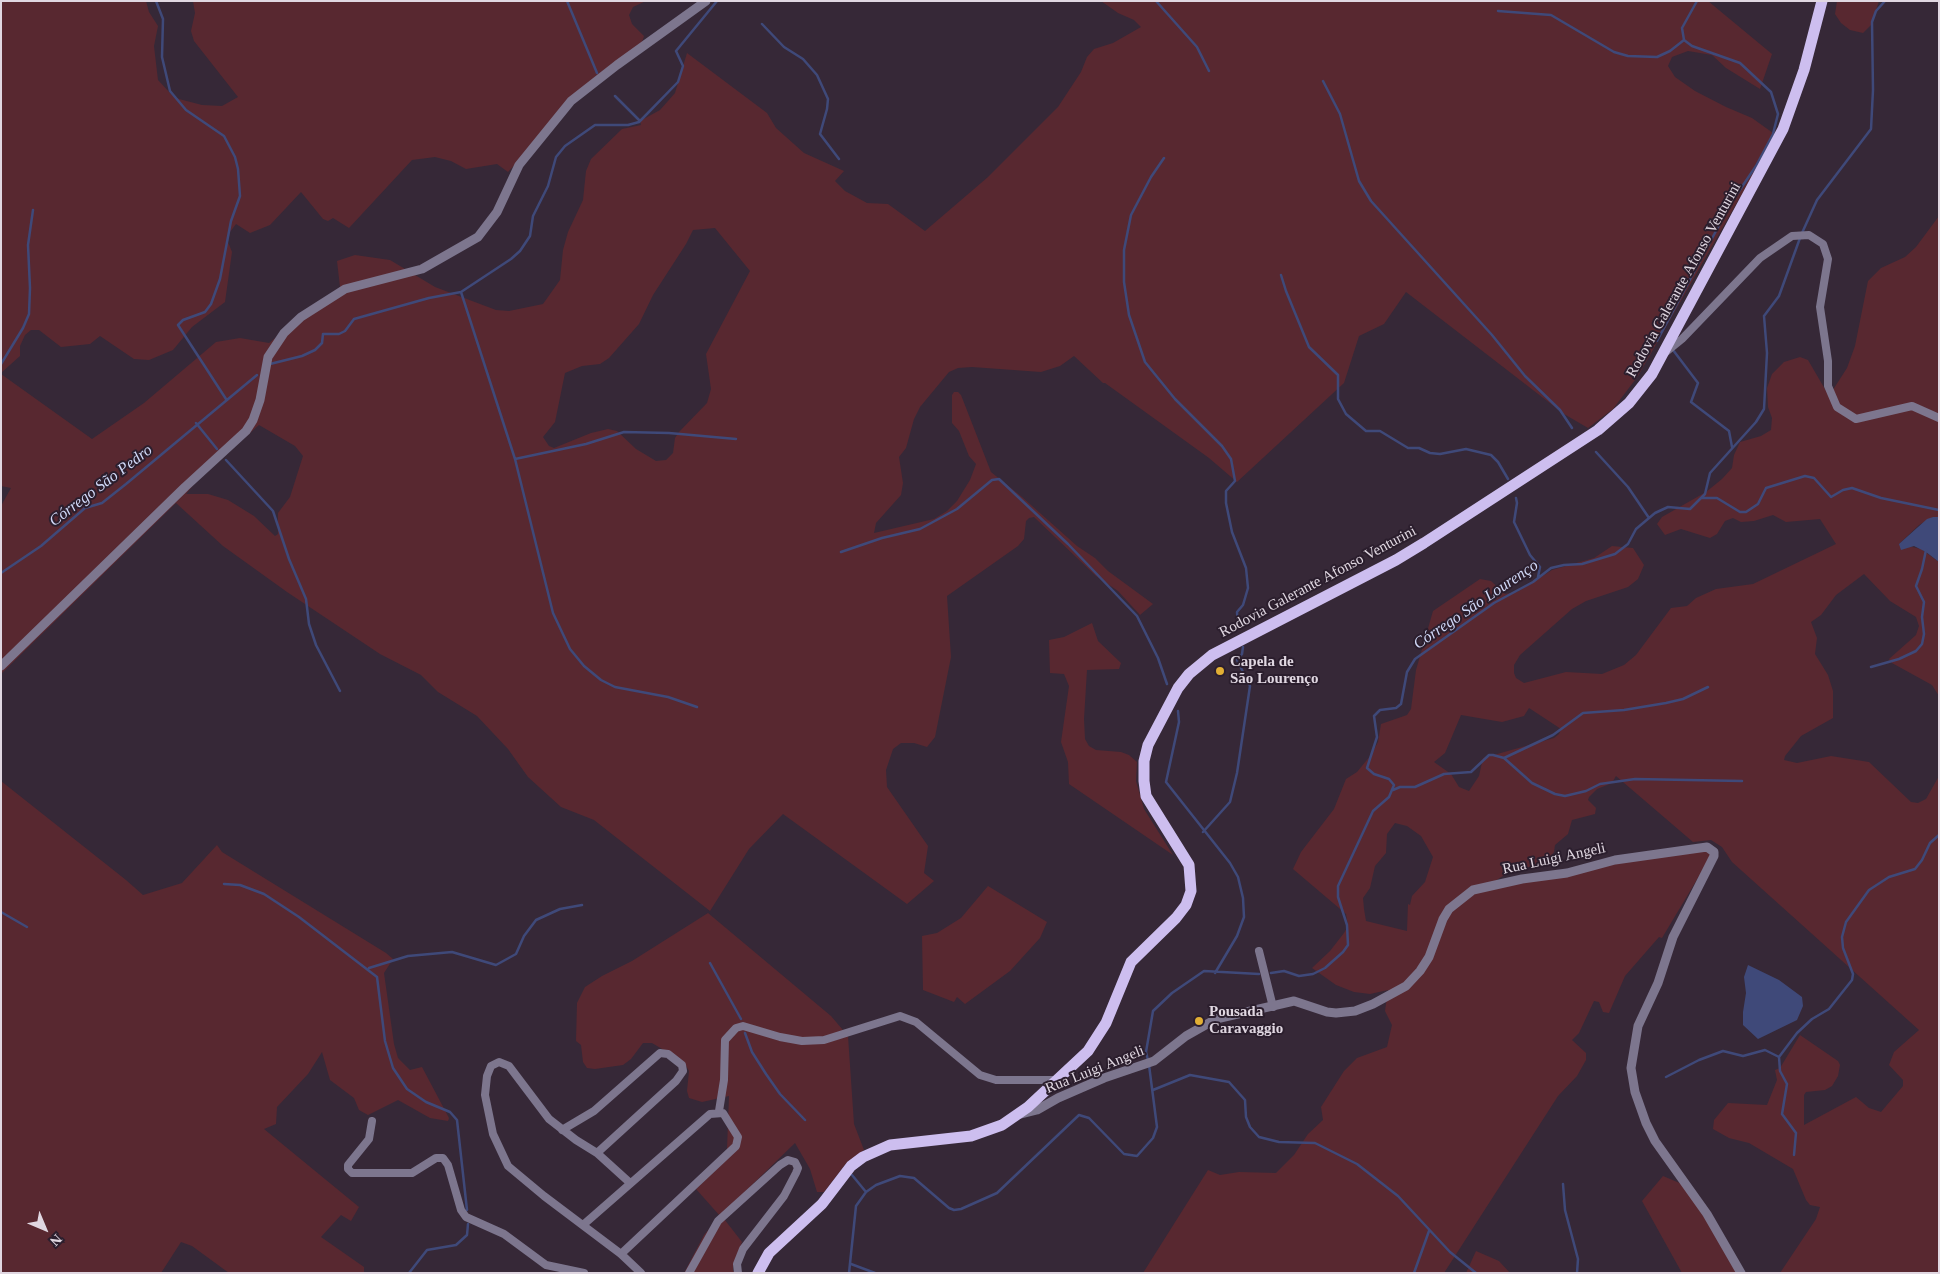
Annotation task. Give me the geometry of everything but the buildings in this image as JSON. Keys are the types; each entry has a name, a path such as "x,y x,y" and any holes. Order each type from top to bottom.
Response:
{"main road":[{"name":"Rodovia Galerante Afonso Venturini","path":"758,1273 768,1253 822,1204 851,1166 863,1157 890,1145 971,1136 1002,1125 1017,1116 1088,1051 1098,1038 1131,962 1176,918 1186,905 1191,891 1189,865 1146,796 1144,781 1144,761 1148,745 1178,688 1189,674 1212,655 1396,560 1598,430 1629,402 1643,387 1662,355 1783,129 1804,70 1822,1"}],"street":[{"path":"1,666 185,486 246,431 253,420 260,400 268,357 279,338 301,317 346,289 422,269 478,237 497,212 519,165 571,101 617,64 706,1"},
{"path":"1662,355 1682,339 1760,258 1792,236 1809,235 1822,244 1828,259 1820,307 1828,361 1828,386 1837,407 1856,419 1912,406 1939,418"},
{"name":"Rua Luigi Angeli","path":"1017,1116 1037,1110 1073,1092 1154,1061 1186,1036 1216,1019 1294,1001 1327,1012 1355,1011 1390,996 1406,986 1420,971 1429,957 1443,919 1449,909 1473,890 1522,879 1567,873 1615,860 1702,847 1711,849 1714,852 1712,861 1673,937 1658,983 1638,1026 1631,1068 1635,1092 1646,1123 1656,1141 1708,1214 1741,1273"},
{"path":"1259,951 1273,1007"},
{"path":"719,1111 724,1080 725,1040 736,1028 743,1026 780,1037 824,1040 900,1016 916,1022 980,1075 996,1080 1057,1080"},
{"path":"562,1130 594,1111 660,1053 668,1054 682,1065 683,1071 676,1081 597,1153"},
{"path":"629,1182 597,1153 549,1119 512,1068 504,1063 495,1063 488,1070 485,1095 493,1134 504,1160 514,1172 621,1254 641,1273"},
{"path":"583,1225 629,1182 710,1114 719,1111 723,1112 738,1137 736,1146 621,1254"},
{"path":"372,1121 372,1130 366,1145 348,1165 348,1170 352,1173 412,1173 438,1158 443,1158 448,1165 461,1210 466,1217 504,1234 546,1265 584,1273"},
{"path":"689,1273 718,1221 780,1165 788,1160 795,1162 798,1168 784,1196 743,1249 737,1264 738,1273"}],"shaded area":[{"path":"1,1 146,1 149,12 158,26 154,46 158,80 171,94 179,99 202,105 222,106 238,97 194,41 191,31 195,13 193,1 646,1 633,7 629,15 632,24 644,36 641,45 603,71 508,172 497,164 466,169 451,161 435,157 412,160 349,228 333,218 328,221 323,219 301,192 270,225 250,233 236,224 230,232 228,242 232,252 225,302 192,327 173,350 149,360 134,359 100,336 90,344 61,347 39,330 31,330 25,335 20,346 20,356 1,373"},
{"path":"1101,1 1708,1 1772,54 1760,89 1726,68 1712,55 1688,51 1672,57 1668,66 1675,77 1695,91 1752,118 1773,133 1763,157 1638,376 1613,409 1588,428 1564,414 1406,292 1384,324 1359,336 1344,383 1237,482 1209,458 1103,383 1074,356 1060,366 1041,372 972,367 958,368 949,372 920,407 914,419 906,448 899,457 903,483 901,495 876,523 874,533 934,519 947,511 957,501 970,480 976,464 969,456 959,431 952,423 952,395 954,392 958,392 961,395 991,472 1077,546 1153,604 1140,615 1118,591 1096,576 1034,517 1026,521 1024,539 1018,546 947,596 951,657 935,737 927,747 914,743 901,743 893,749 886,770 887,787 928,846 924,873 934,881 907,904 783,814 749,849 710,911 594,820 561,807 528,777 508,749 477,716 438,692 421,675 380,654 287,592 223,546 176,503 1,674 1,506 11,488 1,486 1,374 92,439 144,403 216,342 240,338 269,343 340,287 337,261 355,255 390,260 435,287 496,310 509,311 543,304 560,280 563,250 568,232 583,200 586,171 591,159 622,129 641,125 640,121 660,110 675,93 687,53 767,113 776,128 804,153 844,171 835,181 845,191 867,203 888,204 925,231 988,177 1058,107 1081,72 1087,57 1094,49 1113,43 1141,27 1134,20 1118,13","holes":["715,228 750,271 706,354 711,389 707,403 679,432 675,438 673,453 666,460 656,461 636,449 617,431 608,429 591,433 554,448 549,446 543,437 555,422 565,373 582,366 600,364 609,358 639,324 653,295 693,230","259,425 295,446 303,456 290,497 278,513 278,534 275,536 254,516 228,500 208,494 186,494 198,479"]},
{"path":"1837,1 1879,1 1871,25 1863,33 1850,30 1841,23 1835,14"},
{"path":"1939,216 1939,517 1933,517 1919,525 1899,544 1921,549 1939,562 1939,696 1932,685 1892,663 1889,659 1916,635 1919,626 1916,617 1890,601 1864,574 1836,595 1821,615 1811,622 1817,638 1815,654 1828,675 1833,691 1833,718 1801,736 1784,760 1797,763 1831,756 1869,762 1911,802 1918,803 1926,799 1939,776 1939,1273 1780,1273 1816,1219 1820,1207 1810,1205 1806,1200 1793,1169 1749,1143 1729,1138 1713,1129 1714,1120 1728,1103 1767,1105 1777,1080 1775,1070 1780,1068 1800,1035 1838,1061 1840,1065 1838,1076 1832,1086 1825,1090 1806,1092 1804,1095 1804,1125 1856,1097 1869,1108 1881,1112 1903,1086 1903,1080 1889,1065 1894,1052 1919,1030 1732,862 1722,847 1711,840 1693,842 1616,776 1612,783 1597,789 1589,797 1588,800 1596,808 1595,814 1572,820 1568,834 1555,845 1554,852 1550,857 1533,866 1506,874 1492,883 1683,848 1708,852 1711,856 1662,938 1659,937 1625,976 1609,1013 1603,1012 1599,1002 1594,1001 1579,1033 1572,1040 1586,1053 1586,1060 1577,1076 1558,1096 1444,1273 1143,1273 1208,1170 1220,1175 1239,1172 1276,1173 1294,1155 1308,1134 1323,1120 1321,1107 1344,1071 1357,1058 1387,1047 1392,1025 1385,1011 1388,990 1370,994 1354,992 1336,985 1312,968 1330,951 1344,933 1348,926 1346,914 1293,869 1301,852 1334,809 1346,779 1357,772 1371,755 1378,742 1381,724 1407,715 1411,709 1416,670 1433,611 1480,579 1491,581 1505,594 1517,592 1552,570 1594,558 1612,546 1633,548 1644,565 1638,579 1628,587 1586,601 1572,609 1520,655 1514,665 1516,678 1524,683 1566,672 1602,674 1624,665 1636,655 1671,608 1687,606 1696,598 1716,589 1753,584 1836,544 1820,519 1786,522 1773,515 1754,521 1741,522 1733,518 1725,521 1717,534 1710,538 1681,529 1665,535 1657,524 1662,517 1706,492 1722,479 1732,468 1734,455 1740,442 1761,436 1771,430 1772,418 1768,407 1767,388 1772,374 1784,362 1800,357 1808,360 1829,396 1847,368 1855,346 1868,281 1881,268 1905,257 1916,247","holes":["1529,708 1561,729 1559,734 1554,738 1483,758 1479,776 1469,791 1459,787 1451,774 1434,762 1445,753 1461,715 1502,722 1524,716","1395,823 1407,826 1421,836 1433,857 1425,882 1412,896 1410,905 1408,904 1407,931 1366,921 1364,909 1363,898 1370,888 1375,866 1386,853 1387,834"]},
{"path":"1092,623 1098,641 1121,663 1119,669 1087,670 1084,719 1085,739 1089,746 1096,750 1121,752 1129,755 1137,762 1136,781 1144,809 1173,855 1069,784 1068,762 1061,742 1069,686 1064,674 1050,673 1049,640 1064,637"},
{"path":"1,781 143,895 182,883 217,845 222,852 393,959 384,973 394,1044 398,1058 410,1070 422,1067 449,1118 448,1121 430,1118 398,1100 368,1115 359,1110 354,1098 330,1080 322,1052 308,1074 277,1107 276,1124 264,1129 359,1207 351,1221 341,1215 321,1237 364,1267 364,1273 229,1273 192,1246 181,1242 161,1273 1,1273"},
{"path":"988,886 1047,922 1040,938 1010,971 965,1004 957,997 954,1002 923,990 922,936 937,933 961,918"},
{"path":"708,913 831,1016 848,1036 854,1124 864,1150 847,1162 824,1192 817,1192 810,1169 795,1143 721,1215 742,1242 733,1266 733,1271 739,1273 684,1273 704,1235 720,1216 696,1189 720,1166 727,1149 729,1096 702,1102 689,1098 687,1091 689,1071 684,1062 652,1043 643,1043 631,1059 623,1065 595,1069 587,1068 583,1062 581,1045 576,1041 577,1003 585,987 632,961"},
{"path":"1663,1176 1682,1184 1746,1273 1682,1273 1642,1201"},
{"path":"1476,1251 1499,1261 1510,1273 1466,1273"}],"water":[{"path":"1939,517 1939,562 1914,546 1901,550 1899,544 1927,519"},
{"path":"1748,965 1779,980 1802,997 1803,1006 1797,1020 1758,1039 1743,1025 1746,993 1744,977"}],"waterway":[{"path":"156,1 163,19 162,57 170,91 186,110 224,136 235,157 238,169 240,196 231,221 220,279 211,304 205,312 183,320 178,325 226,399"},
{"path":"567,1 597,73"},
{"name":"Córrego São Pedro","path":"270,364 302,356 315,350 322,343 323,334 339,334 345,331 354,319 429,298 461,292 511,259 520,251 530,236 533,216 548,186 556,157 565,146 595,125 628,125 639,122 678,82 683,66 676,51 717,1"},
{"path":"1156,1 1197,47 1209,71"},
{"path":"1657,341 1731,203 1756,166 1773,134 1778,114 1771,92 1740,63 1692,46 1684,40 1682,28 1697,1"},
{"name":"Córrego São Lourenço","path":"1802,233 1817,200 1871,129 1873,90 1872,22 1876,11 1885,1"},
{"path":"1498,11 1551,15 1614,52 1628,56 1657,57 1670,51 1684,40"},
{"path":"762,24 784,47 803,59 817,75 828,99 820,134 839,159"},
{"path":"1323,81 1340,114 1359,181 1371,201 1492,335 1525,376 1560,410 1572,428"},
{"path":"615,96 640,121"},
{"path":"1164,158 1151,177 1131,215 1124,250 1124,282 1129,315 1145,362 1175,399 1222,446 1231,459 1235,481 1226,491 1226,503 1232,532 1246,568 1248,588 1243,605 1237,612 1238,628"},
{"path":"1,364 23,328 29,314 28,245 33,210"},
{"name":"Córrego São Lourenço","path":"1271,973 1284,971 1299,976 1313,974 1325,968 1348,945 1347,925 1338,897 1338,886 1373,811 1389,797 1394,785 1389,779 1374,774 1367,768 1377,737 1374,716 1380,710 1396,708 1401,704 1407,672 1415,659 1494,603 1533,582 1551,568 1582,564 1615,554 1628,544 1636,529 1655,513 1668,507 1690,509 1705,494 1710,473 1756,422 1764,409 1767,353 1764,316 1779,296 1800,238"},
{"path":"1281,275 1309,347 1338,375 1338,399 1346,414 1366,431 1380,431 1408,448 1419,448 1430,453 1440,454 1466,449 1491,455 1498,462 1508,479"},
{"path":"461,292 515,459 553,613 570,649 584,666 601,680 615,687 668,697 697,707"},
{"path":"1673,350 1698,383 1691,402 1729,431 1732,447"},
{"name":"Córrego São Pedro","path":"1,573 41,546 85,508 102,503 257,375"},
{"path":"196,423 217,449"},
{"path":"515,459 586,444 624,432 669,433 736,439"},
{"path":"1596,452 1628,487 1649,518"},
{"path":"226,460 273,511 289,559 306,599 309,624 316,645 340,691"},
{"path":"1702,498 1717,498 1740,512 1746,512 1758,504 1766,488 1805,476 1814,478 1831,497 1843,490 1852,488 1881,498 1939,510"},
{"path":"841,552 882,538 920,529 957,509 992,480 999,479 1068,544 1137,616 1158,658 1167,684"},
{"path":"1516,498 1514,522 1530,555 1540,567 1538,577"},
{"path":"1871,667 1899,659 1916,651 1922,644 1924,634 1922,617 1924,602 1916,586 1926,550"},
{"path":"1203,832 1230,802 1237,773 1250,686 1237,660 1242,654 1243,647"},
{"path":"1504,758 1553,735 1583,713 1624,710 1666,703 1683,699 1708,687"},
{"path":"1178,711 1179,722 1166,782 1230,863 1238,877 1243,898 1244,917 1237,936 1215,973"},
{"path":"1393,790 1400,787 1415,787 1444,774 1471,772 1489,755 1504,758 1532,783 1555,794 1565,796 1586,791 1600,784 1635,779 1742,781"},
{"path":"1794,1155 1796,1133 1782,1114 1787,1084 1780,1071 1779,1057 1797,1033 1812,1019 1829,1009 1852,980 1853,974 1843,948 1842,937 1846,922 1869,890 1889,877 1915,869 1922,860 1930,843 1939,835"},
{"path":"224,884 240,885 264,894 299,917 377,977 385,1041 393,1068 407,1089 426,1102 450,1112 457,1120 467,1210"},
{"path":"369,968 408,956 452,952 496,965 516,954 524,936 536,920 560,909 582,905"},
{"path":"1,912 27,927"},
{"path":"710,963 741,1019"},
{"name":"Córrego São Lourenço","path":"1148,1060 1146,1052 1153,1011 1172,993 1204,971 1259,974"},
{"path":"745,1033 752,1052 766,1074 780,1094 805,1120"},
{"path":"1666,1077 1699,1060 1723,1051 1743,1056 1765,1050 1779,1057"},
{"name":"Córrego São Lourenço","path":"849,1273 856,1206 866,1192 876,1185 900,1176 914,1178 949,1208 954,1210 961,1209 997,1193 1079,1115 1089,1118 1124,1154 1137,1156 1153,1138 1157,1127 1149,1065"},
{"path":"1153,1090 1190,1075 1229,1082 1245,1100 1246,1117 1250,1127 1259,1137 1279,1142 1315,1143 1357,1164 1398,1196 1450,1252 1476,1273"},
{"path":"852,1175 866,1192"},
{"path":"1563,1184 1565,1210 1578,1259 1577,1273"},
{"path":"409,1273 427,1250 456,1245 467,1235 468,1224"},
{"path":"1414,1273 1429,1231"},
{"path":"851,1264 875,1273"}],"place":[{"name":"Capela de São Lourenço","path":"1220,671"},
{"name":"Pousada Caravaggio","path":"1199,1021"}]}
